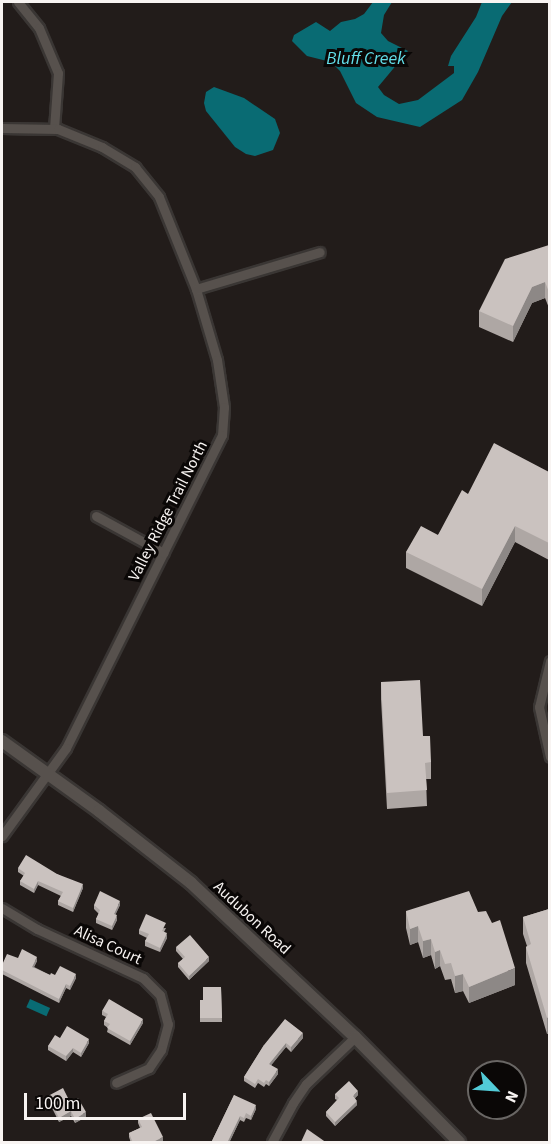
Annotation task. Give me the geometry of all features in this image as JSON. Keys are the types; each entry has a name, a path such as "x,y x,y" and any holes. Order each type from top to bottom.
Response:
{"street":[{"path":"18,2 39,28 58,73 54,129"},
{"name":"Valley Ridge Trail North","path":"2,128 54,129 102,147 135,167 159,197 196,289 217,360 224,407 222,435 66,748 2,836"},
{"path":"196,289 320,252"},
{"path":"96,516 164,553"},
{"path":"549,662 539,707 549,757"},
{"name":"Audubon Road","path":"2,741 191,883 355,1037 459,1143"},
{"name":"Alisa Court","path":"2,908 38,929 143,978 160,995 168,1024 161,1050 148,1068 116,1083"},
{"path":"272,1143 306,1084 355,1037"}],"water":[{"name":"Bluff Creek","path":"373,2 392,2 384,15 381,33 388,41 408,51 378,87 384,95 399,104 418,100 454,73 454,66 448,66 451,56 476,17 482,2 512,2 502,16 478,72 462,100 420,127 377,117 356,103 340,71 331,62 307,56 292,41 294,35 316,22 330,31 341,22 355,19 364,14"},
{"path":"214,87 244,98 275,119 280,133 273,150 255,156 246,154 235,147 206,111 204,103 206,92"},
{"path":"30,999 50,1008 46,1016 26,1007"}],"building":[{"path":"549,245 549,292 545,282 532,287 513,326 479,311 505,259"},
{"path":"494,443 549,472 549,543 515,526 482,589 406,552 421,526 438,535 462,490 468,494"},
{"path":"420,680 423,736 430,736 431,762 425,763 427,790 387,793 381,682"},
{"path":"26,855 57,874 83,884 73,908 58,901 63,892 38,881 34,889 20,881 25,873 18,868"},
{"path":"100,891 120,901 112,926 96,919 100,910 94,905"},
{"path":"469,891 478,912 486,911 492,923 500,920 515,968 469,987 463,974 455,976 451,963 445,964 440,950 435,952 431,939 423,941 418,926 410,929 406,911"},
{"path":"549,909 549,1017 547,1018 526,947 531,944 523,917"},
{"path":"146,914 166,923 162,931 167,933 160,948 145,941 149,934 139,930"},
{"path":"190,935 209,957 189,976 178,963 185,957 176,947"},
{"path":"22,949 37,957 32,967 55,975 60,966 76,974 70,986 66,984 59,999 2,970 7,954 18,958"},
{"path":"203,987 221,987 222,1018 200,1018"},
{"path":"109,999 143,1019 130,1041 107,1028 110,1024 104,1021 108,1014 102,1011"},
{"path":"285,1019 303,1033 291,1047 286,1043 269,1064 278,1069 269,1082 266,1080 264,1083 258,1079 255,1084 244,1077 264,1045"},
{"path":"67,1026 89,1039 81,1053 73,1048 66,1056 48,1046 55,1035 60,1038"},
{"path":"349,1081 358,1091 353,1096 357,1101 335,1122 326,1112 339,1098 335,1094"},
{"path":"63,1088 70,1102 78,1098 86,1112 75,1119 71,1111 59,1118 48,1096"},
{"path":"234,1095 256,1105 251,1116 246,1113 244,1118 240,1116 227,1143 211,1143"},
{"path":"151,1113 163,1137 151,1143 133,1143 129,1133 142,1127 138,1119"},
{"path":"307,1129 327,1143 301,1142"}]}
